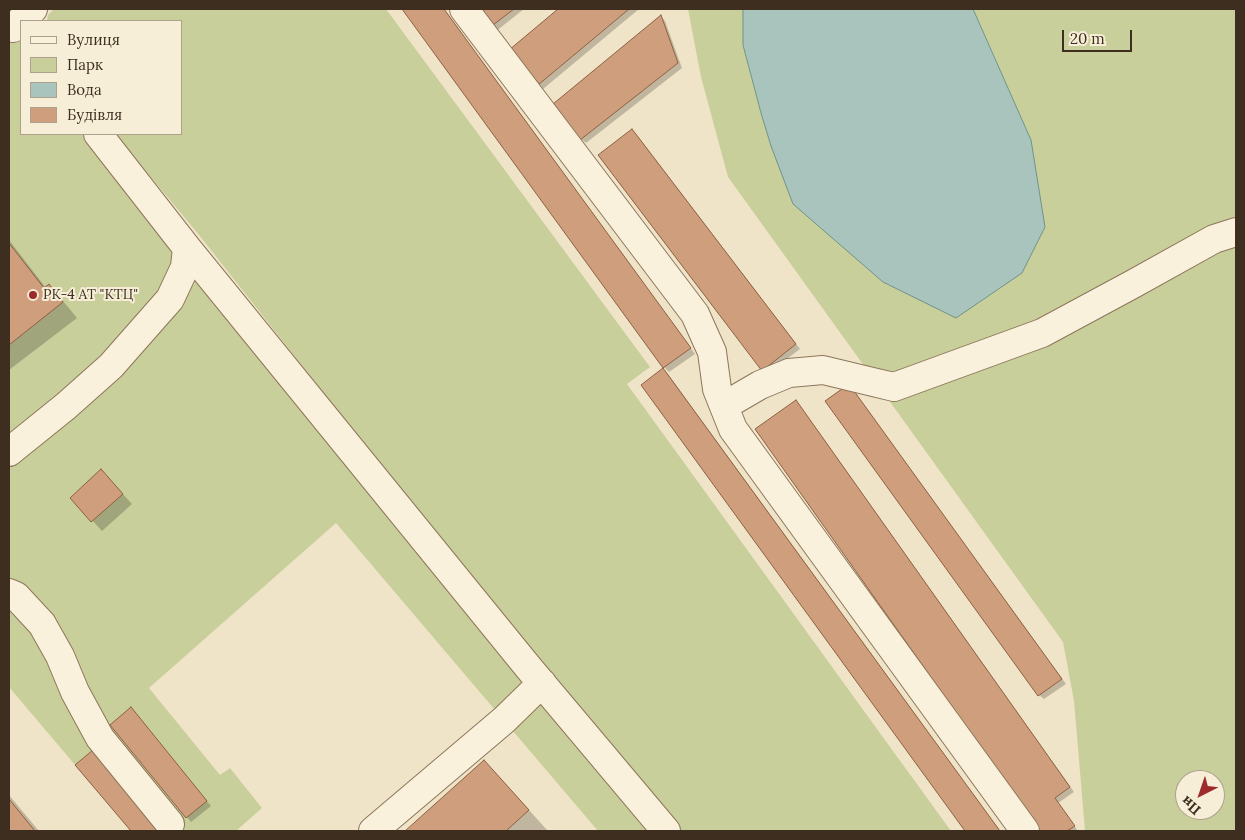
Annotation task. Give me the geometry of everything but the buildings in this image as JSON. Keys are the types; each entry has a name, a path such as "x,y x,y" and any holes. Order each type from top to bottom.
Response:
{"street":[{"path":"24,20 33,9"},
{"path":"464,9 695,314 712,352 717,389 733,429 1024,831"},
{"path":"99,135 187,248 542,683 666,831"},
{"path":"724,406 760,385 789,373 824,370 877,384 894,386 1042,332 1214,239 1236,232"},
{"path":"9,452 66,406 111,366 170,299 185,267 187,248"},
{"path":"9,593 16,596 42,624 60,656 75,692 100,738 170,824"},
{"path":"374,831 504,720 542,683"}],"green space":[{"path":"54,9 386,9 650,367 627,384 951,831 669,831 199,235 116,135 182,135 182,20 47,20 48,15"},
{"path":"688,9 743,9 743,45 771,146 1031,140 973,9 1236,9 1236,831 1085,831 1074,701 1063,642 728,177 701,77"},
{"path":"9,32 20,36 20,135 99,135 666,831 598,831 336,523 149,688 220,775 230,768 262,808 236,831 131,831 9,687"}],"water":[{"path":"743,9 973,9 1031,140 1045,227 1022,273 956,318 883,282 793,204 771,146 743,45"}],"place":[{"name":"РК-4 АТ \"КТЦ\"","path":"33,295"}]}
